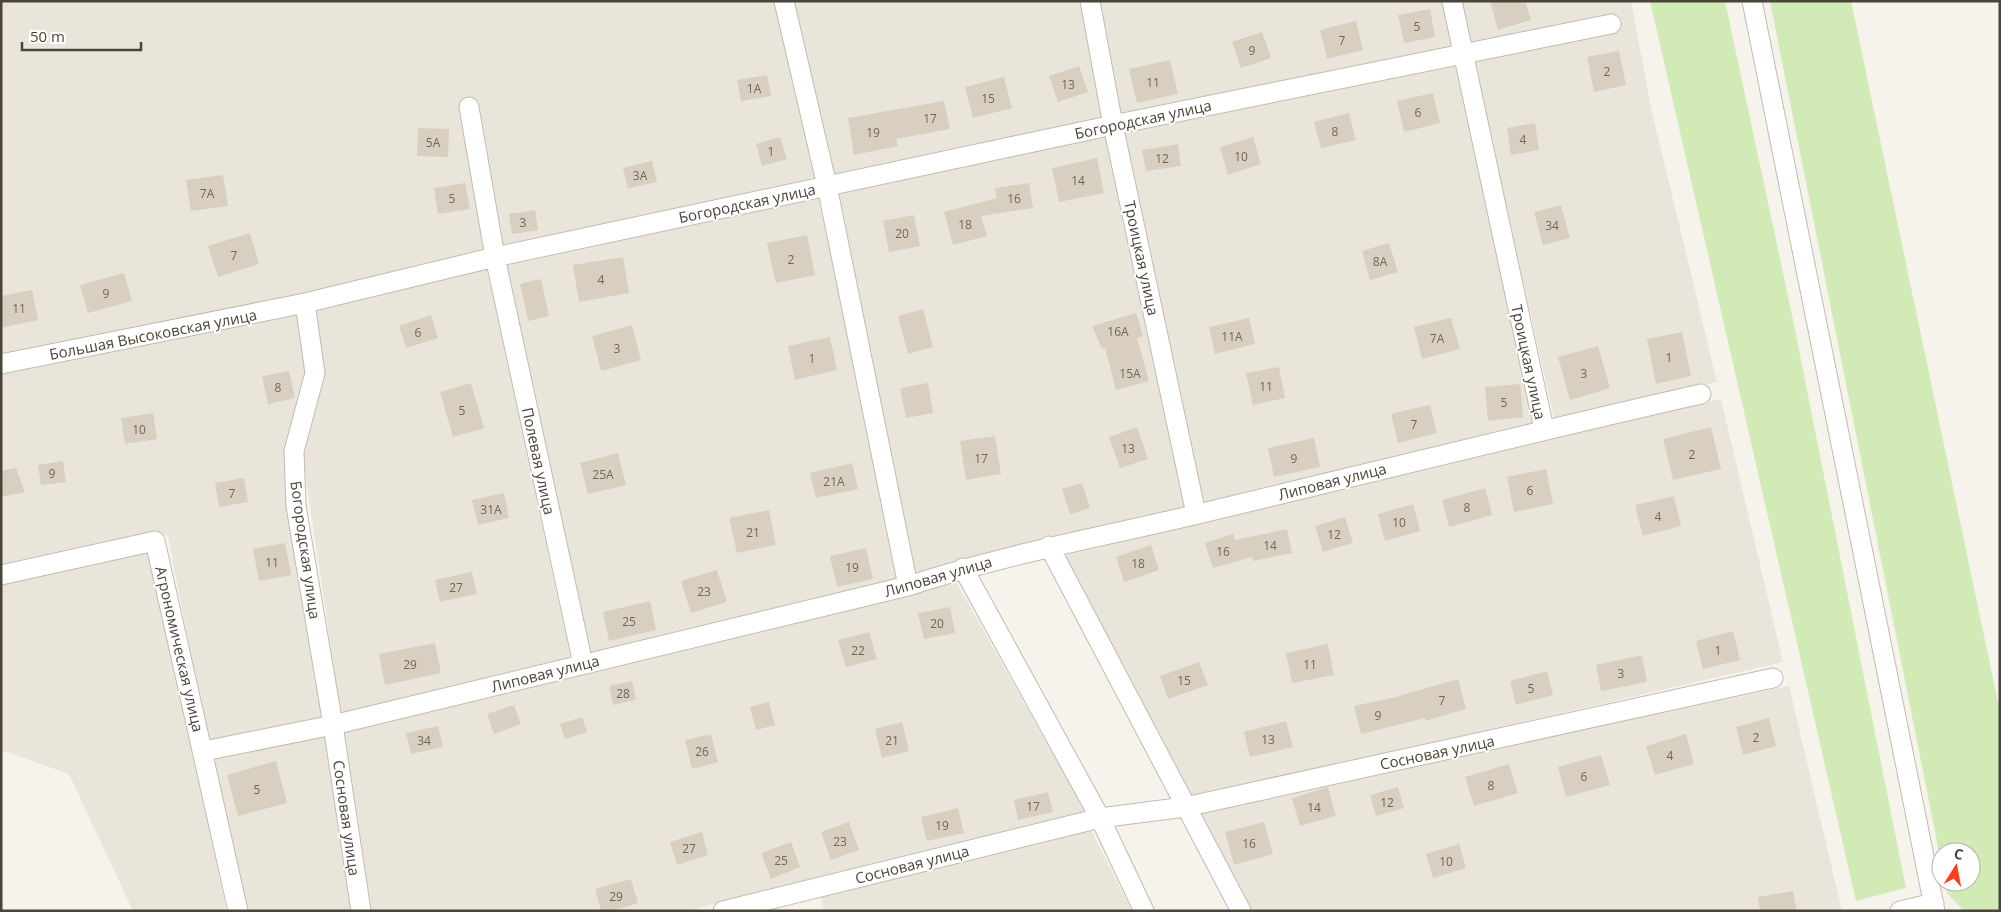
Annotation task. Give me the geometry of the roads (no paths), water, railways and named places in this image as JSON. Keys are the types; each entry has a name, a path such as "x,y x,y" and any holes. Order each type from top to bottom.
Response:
{"street":[{"path":"784,1 827,186 908,586"},
{"name":"Троицкая улица","path":"1090,1 1113,125 1196,514"},
{"name":"Троицкая улица","path":"1452,1 1544,429"},
{"path":"1752,1 1934,907 1900,911"},
{"name":"Богородская улица","path":"333,725 296,506 294,451 315,373 304,303 494,257 1113,125 1611,24"},
{"name":"Полевая улица","path":"469,107 494,257 583,664"},
{"name":"Большая Высоковская улица","path":"1,364 304,303"},
{"name":"Липовая улица","path":"204,751 333,725 908,586 963,568 1049,546 1196,514 1544,429 1701,394"},
{"name":"Агрономическая улица","path":"1,575 155,541 204,751 238,911"},
{"path":"1049,546 1241,911"},
{"path":"963,568 1100,818 1144,911"},
{"name":"Сосновая улица","path":"724,911 1100,818 1185,807 1773,678"},
{"name":"Сосновая улица","path":"333,725 360,911"}]}
